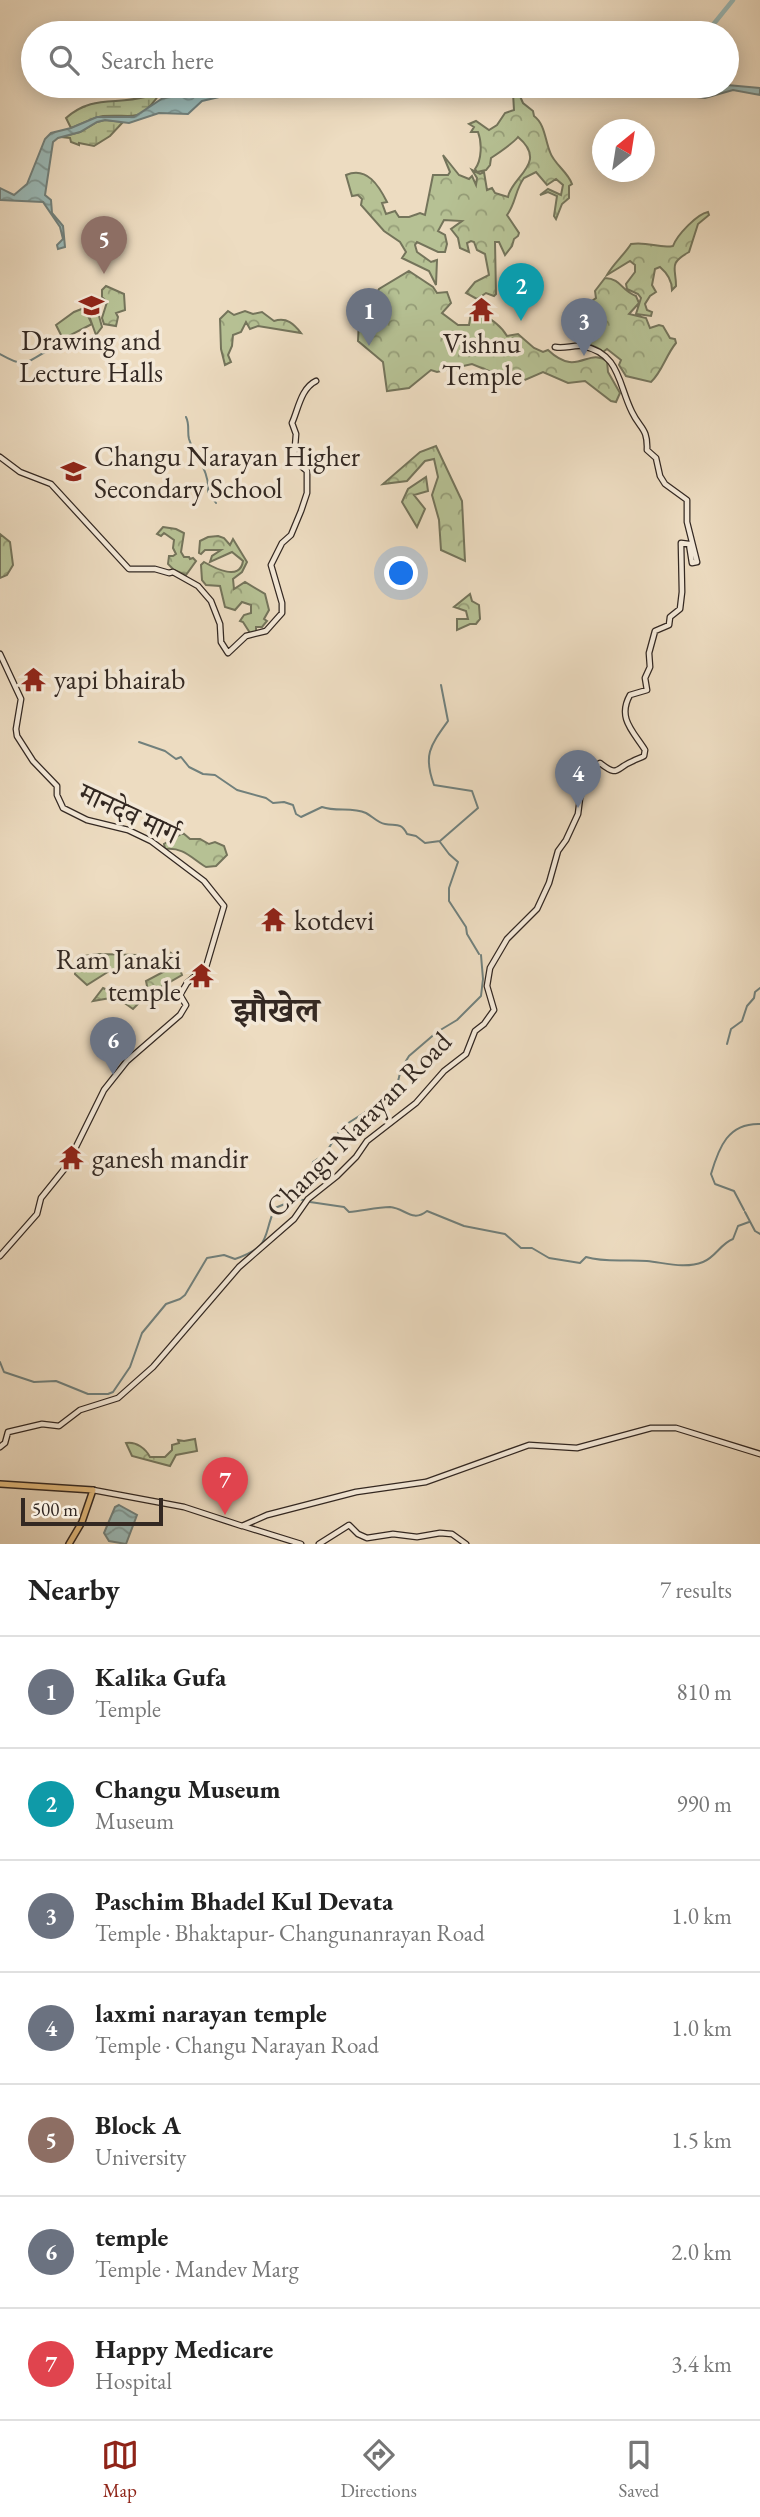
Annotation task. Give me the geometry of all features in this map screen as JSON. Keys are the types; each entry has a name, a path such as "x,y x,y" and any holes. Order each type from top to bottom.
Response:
{"main road":[{"name":"Changu Narayan Road","path":"0,1447 8,1432 43,1424 59,1426 74,1413 122,1395 168,1351 231,1275 294,1219 307,1201 356,1157 367,1141 415,1103 444,1071 466,1054 475,1031 494,1010 487,986 490,968 512,933 529,919 538,907 549,883 558,851 578,814 580,798 590,771 600,763 611,772 616,772 644,756 645,750 626,724 627,703 630,695 647,690 645,678 650,667 649,653 655,631 669,625 670,618 680,609 681,543 689,544 692,563 697,562 687,519 688,501 661,478 656,458 648,452 648,436 631,410 625,388 611,361 583,346 555,347"},
{"path":"0,457 20,472 51,484 129,569 173,572 198,586 212,603 220,624 221,642 228,653 246,636 266,631 282,614 282,603 271,565 282,543 291,535 307,493 307,471 294,460 296,434 292,424 309,385 316,381"},
{"name":"मानदेव मार्ग","path":"0,654 20,696 17,736 33,761 57,786 57,795 63,808 87,820 133,832 151,841 163,852 186,865 207,884 223,906 206,967 187,983 180,995 186,1005 180,1015 127,1061 104,1090 68,1165 41,1198 37,1214 0,1256"},
{"path":"242,1525 267,1515 356,1492 426,1482 529,1445 577,1448 651,1428 676,1428 760,1454"},
{"path":"0,1483 93,1490 184,1507 301,1544"},
{"path":"69,1544 82,1522 93,1490"},
{"path":"318,1544 349,1525 358,1535 367,1538 393,1534 417,1537 440,1533 452,1534 466,1544"}],"green space":[{"path":"157,98 147,109 136,115 103,116 71,128 66,118 94,103"},
{"path":"513,98 521,98 533,111 543,128 552,156 572,184 569,186 569,198 562,204 556,219 554,216 557,196 548,192 540,195 548,189 561,195 563,185 556,179 547,185 536,172 524,178 507,215 519,233 518,236 505,255 499,242 495,242 496,294 494,296 486,293 477,299 466,293 475,282 489,275 485,254 477,250 471,241 467,243 469,252 460,248 458,238 451,229 462,221 444,220 438,231 445,235 445,252 438,252 417,242 415,245 417,252 431,262 437,260 436,285 429,271 402,258 406,252 400,242 384,231 361,205 362,199 358,195 352,196 346,175 366,175 387,202 382,203 386,214 395,211 399,217 420,213 425,215 433,175 448,175 450,172 443,155 459,175 469,179 472,176 476,185 477,178 472,170 480,174 484,172 487,190 492,188 495,193 508,197 529,162 527,146 518,137 491,158 486,170 477,172 475,169 480,156 480,141 478,132 471,132 474,127 469,124 476,121 489,130 497,125 505,113 514,110"},
{"path":"105,120 123,122 110,136 94,146 79,145 71,142 70,138 61,137 80,132"},
{"path":"708,212 709,215 698,224 689,252 676,263 676,286 672,290 665,272 660,267 655,269 652,285 656,292 645,304 647,310 652,312 651,316 636,314 641,298 627,289 626,284 635,272 635,265 630,261 607,275 609,271 631,244 673,246 688,226"},
{"path":"409,271 433,287 437,293 447,292 451,303 442,313 458,325 469,325 471,313 475,309 497,324 507,336 518,334 534,348 543,352 548,350 567,362 594,357 607,361 608,372 620,393 616,402 585,381 568,383 543,372 518,383 472,364 437,372 431,370 409,388 387,391 383,362 358,341 359,320 373,309 370,306 379,289"},
{"path":"605,278 615,280 636,296 639,303 629,314 646,318 650,328 663,326 670,338 675,339 676,343 651,382 626,376 619,365 621,360 607,349 603,352 572,336 584,324 578,309 596,298 595,291"},
{"path":"106,286 124,294 125,310 116,313 116,326 104,324 102,318 107,302 102,297 102,290"},
{"path":"96,305 102,327 96,335 87,310"},
{"path":"84,308 92,324 63,339 56,325"},
{"path":"228,311 234,315 245,311 253,314 262,312 274,321 290,322 301,333 258,326 250,329 246,322 241,332 233,335 228,355 231,362 225,365 221,349 220,319"},
{"path":"436,446 462,501 465,561 441,550 439,520 432,495 438,477 434,459 425,461 407,481 383,484 420,452"},
{"path":"426,477 428,491 414,495 425,509 417,527 402,502 408,489"},
{"path":"163,527 184,533 181,552 184,557 196,561 186,575 168,564 169,556 176,554 173,548 174,540 164,533 161,536 157,534"},
{"path":"0,534 10,542 13,565 7,575 0,578"},
{"path":"218,536 230,545 233,539 247,562 242,572 233,579 234,589 245,582 265,594 269,610 264,619 267,621 262,627 256,627 256,632 250,633 240,621 244,615 251,613 251,605 242,602 235,610 225,607 220,586 206,585 202,580 201,565 204,562 227,572 237,571 241,567 243,561 232,552 210,562 212,556 221,550 205,550 199,553 200,541"},
{"path":"470,594 472,601 479,605 480,619 476,624 457,630 457,619 468,619 466,611 454,607"},
{"path":"183,833 190,839 200,839 209,844 215,842 224,846 227,855 216,866 206,867 182,851 165,849 164,844"},
{"path":"171,953 175,956 182,975 148,991 146,981 165,971"},
{"path":"99,954 137,955 138,969 111,970 87,985 75,974 77,957"},
{"path":"103,988 113,993 117,990 137,996 138,1004 133,1009 116,997 93,1001"},
{"path":"195,1439 197,1451 176,1455 170,1466 132,1456 126,1443 140,1446 150,1457 165,1457 172,1450 172,1445 179,1443 178,1440"}],"water":[{"path":"739,86 760,88 760,95 739,91"},
{"path":"163,98 215,98 202,101 188,114 159,113 129,123 105,120 53,142 45,195 51,200 52,213 63,226 65,247 58,249 57,245 63,239 60,227 43,202 0,200 0,188 14,195 27,184 45,139 51,133 97,117 134,117"},
{"path":"119,1505 137,1515 126,1544 109,1541 104,1533 115,1507"}],"waterway":[{"path":"716,21 733,0"},
{"path":"0,354 16,362 25,363 47,351"},
{"path":"186,417 189,439 207,477 208,492 216,503"},
{"path":"139,742 165,751 176,759 181,757 189,767 203,774 215,775 237,790 266,798 273,803 293,805 296,814 301,817 322,807 355,810 382,823 400,826 407,834 416,836 425,843 440,841 478,808 472,791 434,785 429,766 430,751 448,721 441,685"},
{"path":"440,842 458,862 449,888 449,901 479,954"},
{"path":"300,1197 317,1181 317,1175 312,1169 313,1162 325,1154 342,1127 367,1111 393,1102 401,1069 409,1056 437,1032 457,1020 481,996 481,955"},
{"path":"727,1044 731,1029 742,1021 747,1006 760,988"},
{"path":"744,1210 734,1191 715,1184 711,1174 726,1138 740,1128 760,1124"},
{"path":"0,1362 4,1372 34,1382 56,1381 88,1394 113,1392 130,1367 142,1333 166,1304 185,1295 207,1258 224,1255 235,1259 247,1254 261,1245 275,1208 297,1199 304,1200"},
{"path":"310,1202 344,1207 349,1212 390,1207 417,1216 427,1211 464,1226 505,1234 521,1248 532,1248 549,1258 580,1263 586,1257 675,1265 696,1264 711,1257 733,1239 738,1226 749,1222"},
{"path":"745,1212 755,1231 760,1234"}],"place":[{"name":"Block A","path":"104,274"},
{"name":"Drawing and Lecture Halls","path":"91,306"},
{"name":"Vishnu Temple","path":"482,309"},
{"name":"Changu Museum","path":"521,321"},
{"name":"Kalika Gufa","path":"369,346"},
{"name":"Paschim Bhadel Kul Devata","path":"584,356"},
{"name":"Changu Narayan Higher Secondary School","path":"74,472"},
{"name":"yapi bhairab","path":"34,679"},
{"name":"laxmi narayan temple","path":"578,808"},
{"name":"kotdevi","path":"274,920"},
{"name":"Ram Janaki temple","path":"201,975"},
{"name":"temple","path":"113,1075"},
{"name":"ganesh mandir","path":"72,1158"},
{"name":"Happy Medicare","path":"225,1515"}],"district":[{"name":"झौखेल","path":"276,1009"}]}
